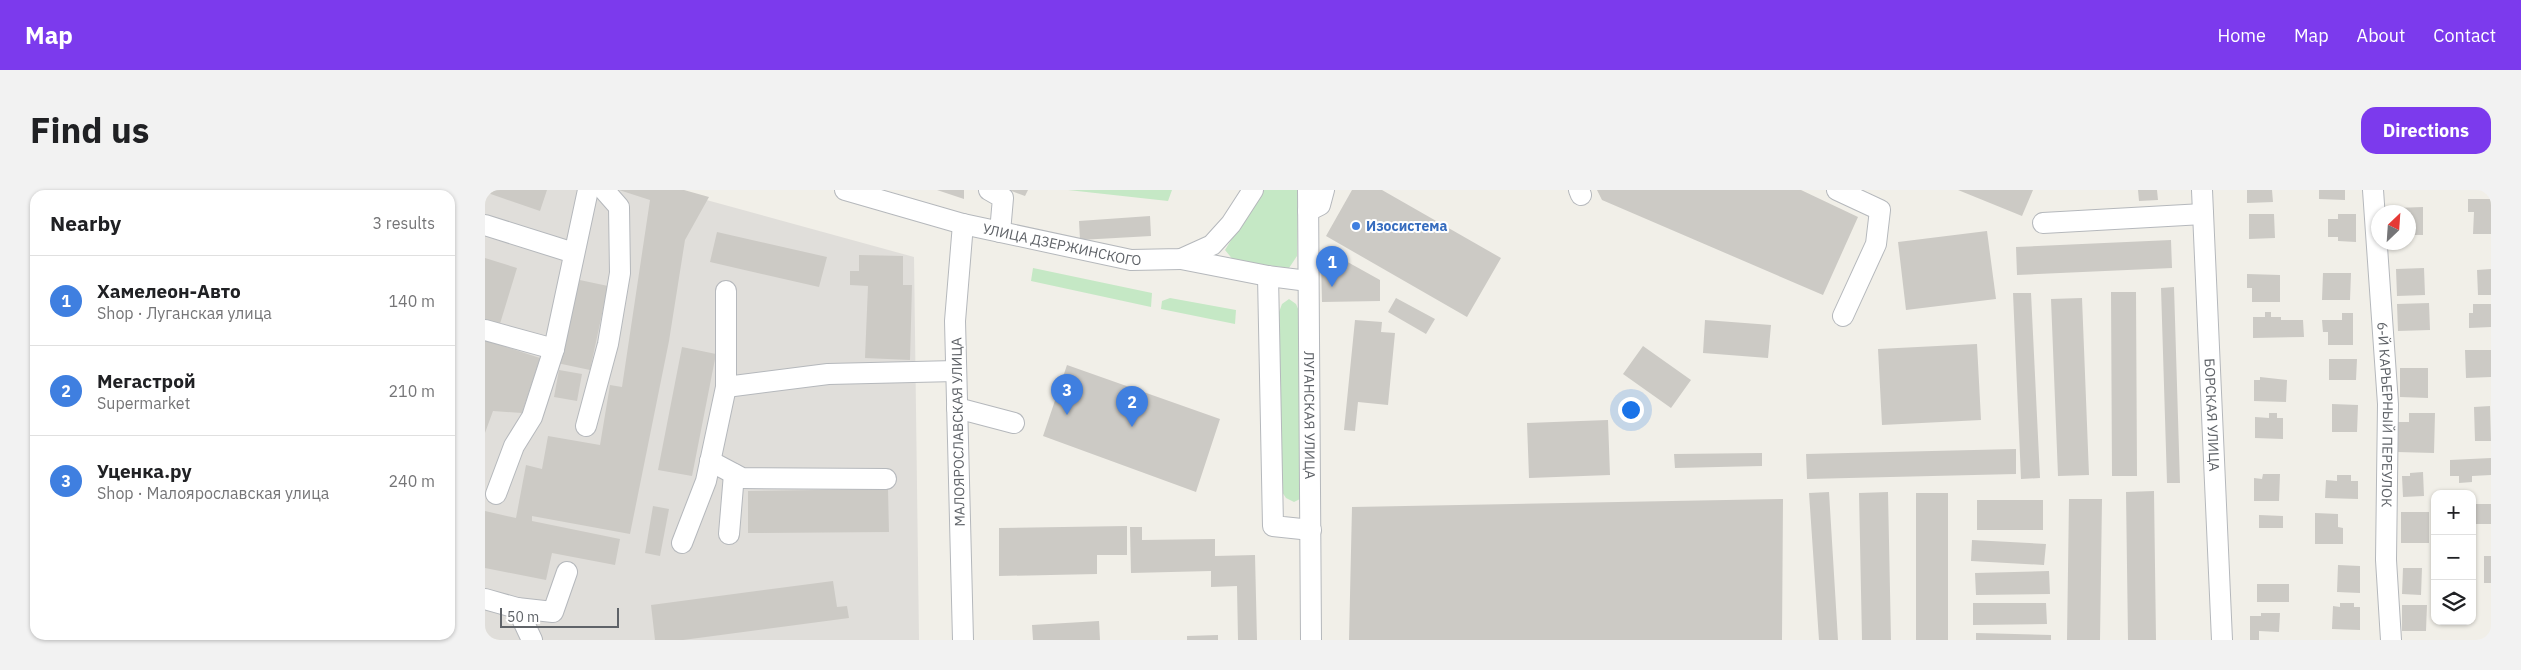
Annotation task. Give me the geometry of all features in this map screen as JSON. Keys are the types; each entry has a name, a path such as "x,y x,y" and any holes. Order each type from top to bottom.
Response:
{"street":[{"path":"496,494 515,446 532,417 554,348 588,190"},
{"path":"585,426 607,344 620,273 619,207 604,190"},
{"name":"УЛИЦА ДЗЕРЖИНСКОГО","path":"845,190 963,224 1131,260 1181,259 1212,245 1231,224 1253,190"},
{"path":"989,190 1003,198 1000,232"},
{"name":"ЛУГАНСКАЯ УЛИЦА","path":"1307,190 1311,640"},
{"path":"1308,211 1321,205 1324,190"},
{"path":"1837,190 1880,210 1876,244 1843,316"},
{"name":"БОРСКАЯ УЛИЦА","path":"2202,190 2223,640"},
{"name":"6-Й КАРЬЕРНЫЙ ПЕРЕУЛОК","path":"2373,190 2388,404 2386,560 2391,640"},
{"path":"2043,223 2203,214"},
{"name":"МАЛОЯРОСЛАВСКАЯ УЛИЦА","path":"963,224 955,321 963,640"},
{"path":"485,225 575,253"},
{"path":"1181,259 1268,276 1308,281"},
{"path":"1268,276 1273,526 1311,530"},
{"path":"682,543 706,481 726,387 726,291"},
{"path":"485,330 554,348"},
{"path":"726,387 828,374 956,371"},
{"path":"957,408 1014,423"},
{"path":"710,461 742,478 886,478"},
{"path":"729,534 734,474"},
{"path":"485,599 517,608 553,612 567,572"},
{"path":"517,608 532,640"}],"shaded area":[{"path":"485,190 670,190 914,257 919,640 485,640"}],"green space":[{"path":"1068,190 1172,190 1168,201"},
{"path":"1262,190 1298,190 1297,256 1289,268 1234,261 1225,250"},
{"path":"1033,268 1152,293 1151,307 1031,281"},
{"path":"1170,298 1236,310 1235,324 1161,309 1162,301"},
{"path":"1289,299 1296,304 1299,311 1300,499 1294,502 1286,498 1282,492 1279,312 1282,304"}],"building":[{"path":"485,190 547,190 540,211 485,192"},
{"path":"619,190 684,190 709,197 685,240 669,341 630,534 532,516 532,521 620,539 615,565 552,553 546,580 485,568 485,511 516,518 526,465 542,469 548,436 600,445 610,385 622,387 650,200"},
{"path":"937,190 964,190 964,199"},
{"path":"1009,190 1028,190 1025,196"},
{"path":"1352,190 1382,190 1501,258 1467,317 1326,236"},
{"path":"1597,190 1801,190 1858,217 1823,295 1602,200"},
{"path":"1958,190 2033,190 2022,216"},
{"path":"2138,190 2157,190 2158,200 2139,201"},
{"path":"2247,190 2272,190 2273,202 2247,203"},
{"path":"2319,190 2345,190 2345,200 2319,199"},
{"path":"2468,199 2491,199 2491,234 2473,234 2474,212 2468,212"},
{"path":"2416,207 2423,207 2423,235 2416,235"},
{"path":"2249,214 2274,214 2275,238 2249,239"},
{"path":"2338,214 2356,214 2356,242 2338,241 2338,237 2328,237 2328,219 2338,219"},
{"path":"1150,216 1151,236 1080,240 1079,221"},
{"path":"1987,231 1996,299 1906,310 1898,242"},
{"path":"717,232 827,257 819,287 710,262"},
{"path":"2171,240 2172,268 2017,275 2016,247"},
{"path":"859,255 903,256 903,285 912,285 910,360 865,358 868,286 850,285 850,271 859,271"},
{"path":"485,258 517,268 499,327 485,322"},
{"path":"1344,260 1380,280 1380,301 1322,302 1321,261"},
{"path":"2424,268 2425,295 2397,296 2396,269"},
{"path":"2491,269 2491,295 2478,295 2477,270"},
{"path":"2323,273 2351,273 2350,300 2322,300"},
{"path":"2247,274 2280,275 2280,302 2252,302 2252,288 2247,288"},
{"path":"575,279 608,286 590,370 557,363"},
{"path":"2174,287 2180,483 2167,483 2161,288"},
{"path":"2111,292 2136,292 2137,476 2112,476"},
{"path":"2013,293 2031,293 2040,478 2021,479"},
{"path":"1396,298 1435,319 1426,334 1388,312"},
{"path":"2082,298 2089,475 2058,476 2051,299"},
{"path":"2429,303 2430,330 2398,331 2397,304"},
{"path":"2473,304 2491,304 2491,327 2469,328 2469,313 2473,313"},
{"path":"2265,312 2271,312 2271,317 2281,317 2281,320 2303,320 2304,337 2253,338 2253,317 2265,317"},
{"path":"2342,313 2353,313 2353,345 2328,345 2328,332 2323,332 2322,320 2342,320"},
{"path":"1355,320 1382,322 1381,332 1395,333 1388,405 1358,402 1355,431 1344,430"},
{"path":"1705,320 1771,325 1768,358 1703,353"},
{"path":"485,340 540,358 522,413 493,411 485,433"},
{"path":"1977,344 1981,420 1882,425 1878,349"},
{"path":"1643,346 1691,380 1671,408 1623,374"},
{"path":"682,347 716,354 692,476 658,470"},
{"path":"2465,350 2491,350 2491,377 2466,378"},
{"path":"2329,359 2357,359 2356,380 2329,380"},
{"path":"1067,365 1220,419 1196,492 1043,436"},
{"path":"2400,368 2428,368 2428,398 2400,397"},
{"path":"559,370 582,374 577,401 554,397"},
{"path":"2260,377 2287,380 2286,402 2254,401 2254,380 2260,380"},
{"path":"2332,404 2358,405 2357,432 2332,432"},
{"path":"2490,406 2491,441 2475,441 2474,407"},
{"path":"2269,413 2277,413 2277,418 2283,418 2283,439 2255,438 2255,417 2269,418"},
{"path":"2409,413 2435,413 2434,453 2397,452 2397,422 2409,422"},
{"path":"1608,420 1610,475 1529,478 1527,423"},
{"path":"2016,449 2016,474 1807,479 1806,454"},
{"path":"1762,453 1762,466 1675,468 1674,454"},
{"path":"2491,458 2491,475 2472,476 2472,482 2459,483 2459,476 2450,476 2450,460"},
{"path":"2423,472 2424,496 2403,497 2402,476"},
{"path":"2263,474 2280,474 2279,501 2254,501 2254,478 2262,479"},
{"path":"2337,475 2351,475 2351,481 2358,481 2358,499 2325,498 2326,480 2337,481"},
{"path":"888,489 889,532 748,533 748,491"},
{"path":"2154,491 2156,640 2128,640 2126,492"},
{"path":"1829,492 1838,640 1819,640 1809,493"},
{"path":"1888,492 1891,640 1862,640 1859,493"},
{"path":"1916,493 1948,493 1948,640 1916,640"},
{"path":"1783,499 1782,640 1349,640 1352,507"},
{"path":"2069,499 2102,499 2100,640 2067,640"},
{"path":"1977,500 2043,500 2043,530 1977,530"},
{"path":"2476,504 2491,504 2491,524 2476,524"},
{"path":"653,506 669,509 660,556 645,553"},
{"path":"2401,512 2429,512 2429,543 2401,543"},
{"path":"2315,513 2338,514 2338,527 2343,528 2343,544 2315,544"},
{"path":"2259,515 2283,516 2283,528 2259,528"},
{"path":"1127,526 1127,555 1097,555 1097,574 999,576 999,528"},
{"path":"1130,527 1142,527 1142,540 1215,539 1215,556 1255,555 1257,640 1238,640 1237,586 1211,587 1211,571 1131,573"},
{"path":"1972,540 2046,544 2044,565 1971,561"},
{"path":"2484,556 2491,556 2491,583 2484,583"},
{"path":"2338,565 2360,566 2360,593 2337,592"},
{"path":"2403,568 2422,568 2421,595 2402,594"},
{"path":"2049,571 2050,594 1976,595 1975,573"},
{"path":"833,581 837,607 847,606 849,618 683,640 655,640 651,605"},
{"path":"2257,584 2289,584 2289,602 2257,602"},
{"path":"1973,603 2046,603 2047,624 1973,625"},
{"path":"2340,603 2354,603 2354,607 2360,607 2360,630 2332,629 2333,606 2340,607"},
{"path":"2402,605 2427,605 2426,631 2402,631"},
{"path":"2261,613 2280,613 2279,632 2259,631 2259,640 2250,640 2250,616 2261,616"},
{"path":"1099,621 1100,640 1033,640 1032,625"},
{"path":"1976,633 2051,635 2051,640 1976,640"},
{"path":"1218,635 1218,640 1187,640 1187,636"}],"place":[{"name":"Изосистема","path":"1356,226"},
{"name":"Хамелеон-Авто","path":"1332,287"},
{"name":"Уценка.ру","path":"1067,415"},
{"name":"Мегастрой","path":"1132,427"}]}
